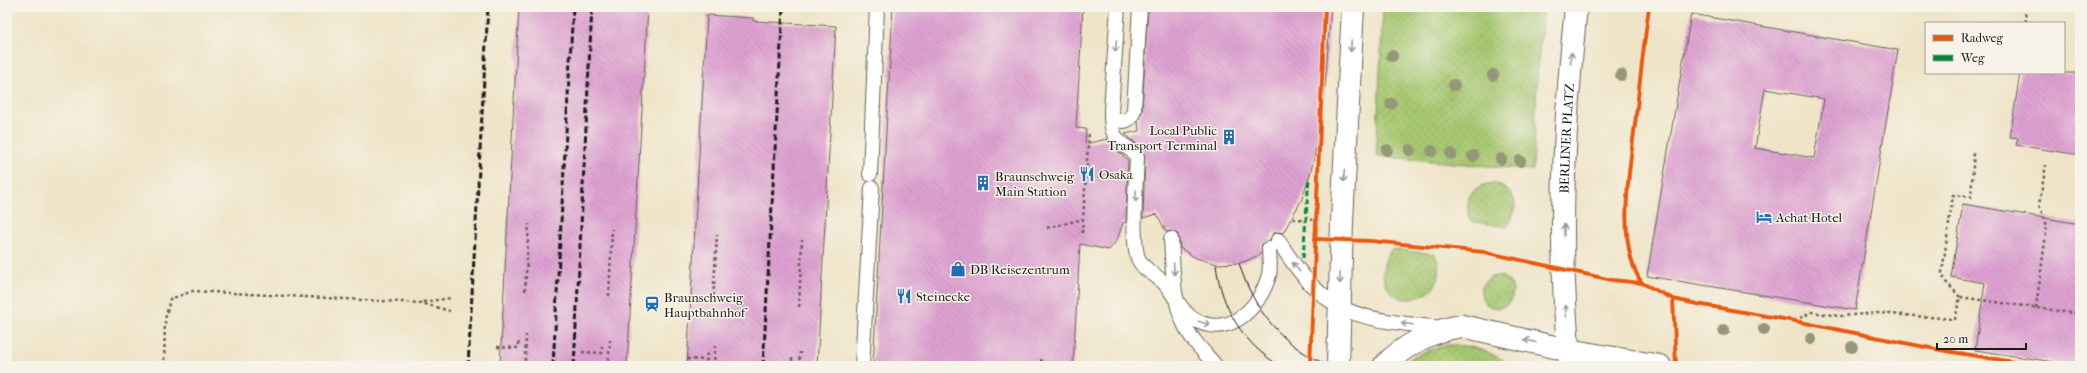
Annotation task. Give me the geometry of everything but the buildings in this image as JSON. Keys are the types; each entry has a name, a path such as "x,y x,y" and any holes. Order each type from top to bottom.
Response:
{"main road":[{"path":"1338,366 1341,239 1353,7"},
{"name":"BERLINER PLATZ","path":"1569,358 1564,269 1565,153 1576,7"},
{"path":"1384,366 1395,356 1419,340 1446,328 1462,326 1479,328 1569,358 1660,366"}],"lane":[{"path":"862,366 871,181 877,7"},
{"path":"1118,7 1111,111 1112,128 1115,136 1122,144 1135,153 1137,158 1136,240 1138,258 1145,268 1166,285 1184,311 1195,320 1216,325 1234,322 1251,309 1264,287 1269,274 1273,244 1313,288 1340,308 1355,315 1391,322 1446,328"},
{"path":"1111,111 1114,118 1120,121 1127,121 1132,117 1134,110 1140,7"},
{"path":"1171,239 1176,299 1183,321 1194,341 1216,366"}],"path":[{"path":"2025,7 2026,22"},
{"path":"1974,151 1971,197 1953,195 1942,273 1945,280 1960,297 2080,314"},
{"path":"2036,308 2047,226 2039,206 2046,165"},
{"path":"1315,212 1315,239 1341,239"},
{"path":"1047,228 1083,219"},
{"path":"1293,219 1321,220"},
{"path":"525,291 529,224"},
{"path":"609,296 612,229"},
{"path":"713,302 717,235"},
{"path":"799,308 802,240"},
{"path":"164,366 165,320 170,299 194,291 420,303 450,311"},
{"path":"1795,321 1811,312 1839,316 1877,313 1955,319 1960,297"},
{"path":"420,303 451,298"},
{"path":"1788,320 1803,322"},
{"path":"525,361 526,336"},
{"path":"497,347 518,348 519,339"},
{"path":"608,366 610,340"},
{"path":"582,352 602,353 602,344"},
{"path":"714,366 715,346"},
{"path":"687,359 707,360 707,350"},
{"path":"799,366 800,352"},
{"path":"773,365 792,366 792,355"},
{"path":"1040,360 1054,366"}],"green space":[{"path":"1383,7 1544,7 1538,61 1533,170 1376,156"},
{"path":"1494,183 1508,191 1514,201 1514,213 1507,227 1470,221 1468,213 1468,200 1471,194 1474,190 1486,184"},
{"path":"1392,249 1435,254 1439,267 1439,274 1438,280 1431,290 1419,297 1408,299 1401,298 1388,289 1383,276 1383,269 1385,261"},
{"path":"1494,276 1500,276 1510,283 1513,292 1512,298 1506,305 1500,308 1494,308 1484,301 1481,295 1481,289 1488,279"},
{"path":"1449,345 1466,346 1482,350 1512,366 1400,366 1423,352"}],"tram line":[{"path":"1239,263 1253,296 1272,325 1298,349 1330,366"},
{"path":"1216,265 1223,295 1236,323 1255,347 1280,366"}],"railway":[{"path":"468,366 488,7"},
{"path":"553,366 573,7"},
{"path":"574,366 592,7"},
{"path":"763,366 783,7"}],"marked path":[{"path":"1303,258 1309,177"}],"cycle path":[{"path":"1310,366 1325,7"},
{"path":"1642,283 1633,267 1626,225 1628,179 1649,7"},
{"path":"1315,239 1371,241 1484,252 1612,280 1642,283 1673,299 1697,304 1795,321 1940,350 2038,366"},
{"path":"1673,299 1676,366"}],"place":[{"name":"Local Public Transport Terminal","path":"1229,137"},
{"name":"Osaka","path":"1087,174"},
{"name":"Braunschweig Main Station","path":"983,183"},
{"name":"Achat Hotel","path":"1764,217"},
{"name":"DB Reisezentrum","path":"958,269"},
{"name":"Steinecke","path":"904,296"},
{"name":"Braunschweig Hauptbahnhof","path":"652,304"}]}
